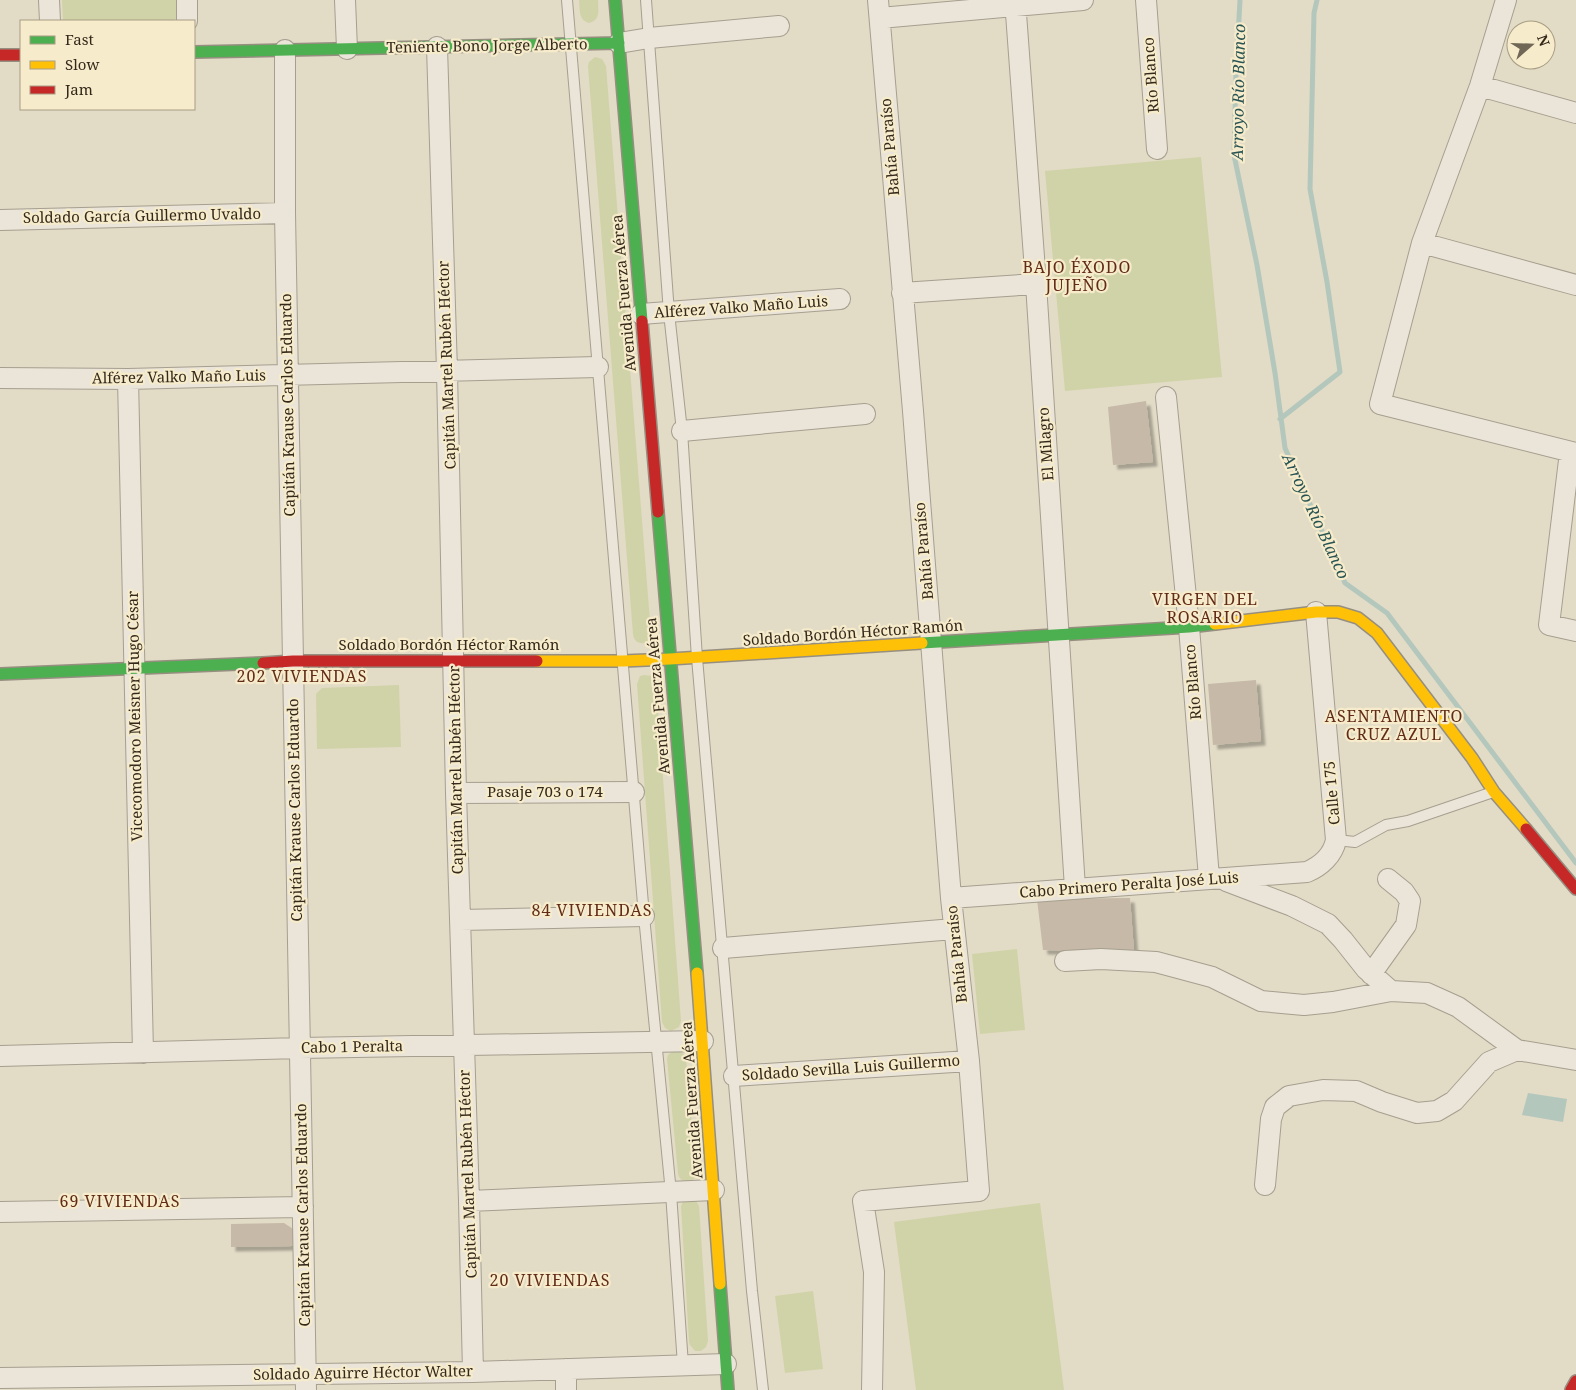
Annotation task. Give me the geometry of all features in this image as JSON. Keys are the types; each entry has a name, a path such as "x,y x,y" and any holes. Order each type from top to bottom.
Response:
{"street":[{"path":"49,0 50,20"},
{"path":"187,0 187,20"},
{"path":"345,0 347,49"},
{"name":"Avenida Fuerza Aérea","path":"615,0 703,1041 728,1390"},
{"path":"879,9 1083,0"},
{"name":"Río Blanco","path":"1146,0 1157,149"},
{"path":"1506,0 1480,86 1422,243 1380,404 1573,452 1548,625 1576,631"},
{"name":"El Milagro","path":"1015,3 1036,284 1075,888"},
{"name":"Bahía Paraíso","path":"872,1390 874,1272 863,1201 979,1190 969,1061 951,898 879,9"},
{"name":"Teniente Bono Jorge Alberto","path":"195,52 619,43 649,38 779,26"},
{"name":"Capitán Martel Rubén Héctor","path":"437,47 473,1372"},
{"name":"Capitán Krause Carlos Eduardo","path":"285,50 285,213 306,1382"},
{"path":"0,55 20,55"},
{"path":"1480,86 1576,112"},
{"name":"Soldado García Guillermo Uvaldo","path":"0,220 285,213"},
{"path":"1422,243 1576,285"},
{"path":"902,293 1036,284"},
{"name":"Alférez Valko Maño Luis","path":"641,314 840,299"},
{"name":"Alférez Valko Maño Luis","path":"0,378 128,379 598,367"},
{"name":"Vicecomodoro Meisner Hugo César","path":"128,379 142,1053"},
{"name":"Río Blanco","path":"1166,396 1213,878"},
{"path":"682,431 865,414"},
{"name":"Soldado Bordón Héctor Ramón","path":"0,674 293,661 670,660 1189,627 1316,612 1338,612 1358,618 1377,632 1472,758 1494,792 1576,889"},
{"name":"Calle 175","path":"1307,872 1319,867 1334,849 1336,840 1316,612"},
{"name":"Pasaje 703 o 174","path":"456,793 634,792"},
{"name":"Cabo Primero Peralta José Luis","path":"951,898 1307,872"},
{"path":"1213,878 1275,899 1328,924 1371,974 1391,991"},
{"path":"1371,974 1406,925 1410,901 1404,892 1388,879"},
{"path":"460,920 644,916"},
{"path":"723,948 954,929"},
{"path":"1065,961 1101,959 1156,962 1212,977 1261,1001 1304,1005 1333,1002 1391,991 1427,993 1458,1007 1517,1050 1576,1060"},
{"name":"Cabo 1 Peralta","path":"0,1056 300,1048 703,1041"},
{"path":"1265,1185 1271,1119 1275,1107 1289,1096 1323,1090 1356,1091 1416,1113 1437,1111 1454,1100 1489,1062 1517,1050"},
{"name":"Soldado Sevilla Luis Guillermo","path":"734,1076 969,1061"},
{"path":"469,1201 714,1190"},
{"path":"0,1212 303,1207"},
{"name":"Soldado Aguirre Héctor Walter","path":"0,1378 306,1382 473,1372 726,1364"},
{"path":"566,1369 566,1390"},
{"path":"1571,1390 1576,1381"}],"lane":[{"path":"567,0 644,916 671,1193 684,1365"},
{"path":"646,0 669,313 682,431 697,658 751,1282 763,1390"},
{"path":"1336,840 1355,842 1386,825 1408,821 1494,792"}],"green space":[{"path":"62,0 176,0 177,18 174,20 63,20"},
{"path":"579,0 598,0 598,14 593,22 585,22 581,17"},
{"path":"595,57 602,59 606,66 651,634 650,640 645,643 637,641 633,634 588,66 589,62"},
{"path":"1201,157 1222,377 1065,391 1045,171"},
{"path":"640,676 652,676 656,683 681,1021 679,1027 671,1031 665,1028 662,1022 637,684"},
{"path":"399,685 401,747 317,749 316,694 322,688"},
{"path":"1017,949 1025,1030 980,1034 972,954"},
{"path":"674,1050 682,1052 686,1058 696,1172 695,1178 690,1182 682,1180 678,1173 667,1059 668,1055"},
{"path":"684,1199 695,1199 699,1206 708,1341 706,1347 701,1351 695,1351 689,1342 681,1206"},
{"path":"1040,1203 1064,1390 916,1390 894,1222"},
{"path":"813,1291 823,1369 785,1373 775,1296"}],"shaded area":[{"path":"1528,1093 1567,1099 1563,1122 1522,1115"}],"building":[{"path":"1146,401 1153,462 1113,465 1108,407"},
{"path":"1256,680 1261,741 1213,745 1208,684"},
{"path":"1130,898 1134,952 1043,950 1037,899"},
{"path":"284,1223 293,1229 293,1246 231,1247 231,1224"}],"waterway":[{"name":"Arroyo Río Blanco","path":"1240,0 1234,155 1257,265 1285,448 1345,583 1387,613 1576,863"},
{"path":"1280,419 1340,372 1327,282 1310,189 1314,13 1317,0"}],"traffic: fast":[{"path":"615,0 642,321"},
{"path":"195,52 619,43"},
{"path":"658,512 697,973"},
{"path":"922,643 1215,624"},
{"path":"0,674 263,663"},
{"path":"720,1284 728,1390"}],"traffic: slow":[{"path":"1215,624 1316,612 1338,612 1358,618 1377,633 1472,758 1494,792 1526,829"},
{"path":"537,661 670,659 922,643"},
{"path":"697,973 720,1284"}],"traffic: jam":[{"path":"0,55 20,55"},
{"path":"642,321 658,512"},
{"path":"263,663 293,661 537,661"},
{"path":"1526,829 1576,889"},
{"path":"1571,1390 1576,1381"}],"district":[{"name":"BAJO ÉXODO JUJEÑO","path":"1077,276"},
{"name":"VIRGEN DEL ROSARIO","path":"1205,608"},
{"name":"202 VIVIENDAS","path":"302,676"},
{"name":"ASENTAMIENTO CRUZ AZUL","path":"1394,725"},
{"name":"84 VIVIENDAS","path":"592,910"},
{"name":"69 VIVIENDAS","path":"120,1201"},
{"name":"20 VIVIENDAS","path":"550,1280"}]}
